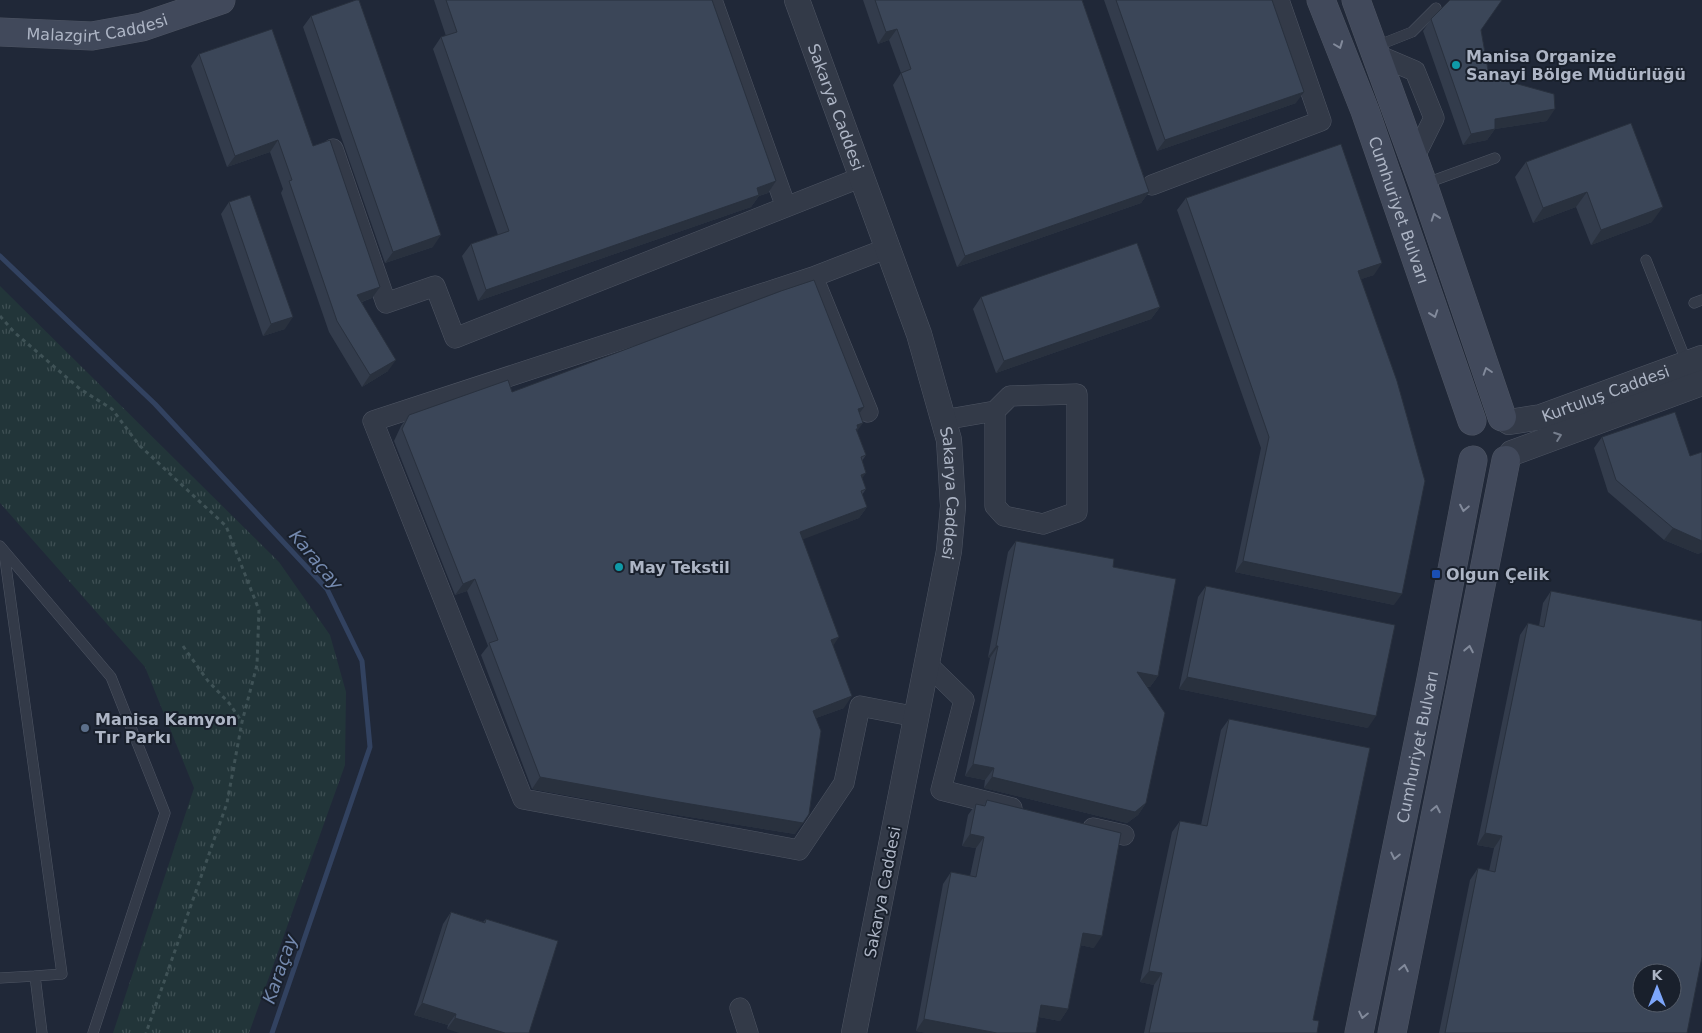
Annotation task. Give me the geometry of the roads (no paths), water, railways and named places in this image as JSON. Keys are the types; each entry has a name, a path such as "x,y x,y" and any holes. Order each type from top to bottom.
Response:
{"main road":[{"name":"Cumhuriyet Bulvarı","path":"1322,0 1365,111 1472,421"},
{"name":"Cumhuriyet Bulvarı","path":"1356,0 1506,420"},
{"name":"Malazgirt Caddesi","path":"0,32 92,36 142,27 214,1"},
{"path":"1486,414 1506,420 1516,437 1515,445 1509,457 1498,464 1490,466 1473,460 1464,445 1464,436 1472,421 1478,416 1486,414"},
{"name":"Cumhuriyet Bulvarı","path":"1392,1033 1509,457"},
{"name":"Cumhuriyet Bulvarı","path":"1359,1033 1429,689 1473,460"}],"street":[{"path":"712,0 786,207"},
{"name":"Sakarya Caddesi","path":"797,0 919,334 949,440 953,506 949,551 854,1033"},
{"path":"1152,185 1321,121 1278,0"},
{"path":"333,149 386,303 435,286 455,338 862,177"},
{"path":"888,248 813,277 373,421 522,799 799,850 844,782 860,706 917,717"},
{"path":"813,277 868,412"},
{"name":"Kurtuluş Caddesi","path":"1506,420 1542,417 1697,368"},
{"name":"Kurtuluş Caddesi","path":"1509,457 1697,368"},
{"path":"943,420 995,411 1010,396 1077,394 1077,512 1044,524 1004,516 996,506 995,411"},
{"path":"927,664 964,700 941,790 1027,812"},
{"path":"1076,824 1124,835"},
{"path":"740,1008 748,1033"}],"lane":[{"path":"1374,51 1412,32 1436,8"},
{"path":"1423,184 1495,158"},
{"path":"1646,260 1697,368"},
{"path":"0,978 62,974 2,549"},
{"path":"2,549 110,677 165,812 93,1033"},
{"path":"35,976 42,1033"}],"waterway":[{"name":"Karaçay","path":"0,256 155,404 327,589 362,661 370,747 272,1033"}],"place":[{"name":"Manisa Organize Sanayi Bölge Müdürlüğü","path":"1456,65"},
{"name":"May Tekstil","path":"619,567"},
{"name":"Olgun Çelik","path":"1436,574"},
{"name":"Manisa Kamyon Tır Parkı","path":"85,728"}]}
